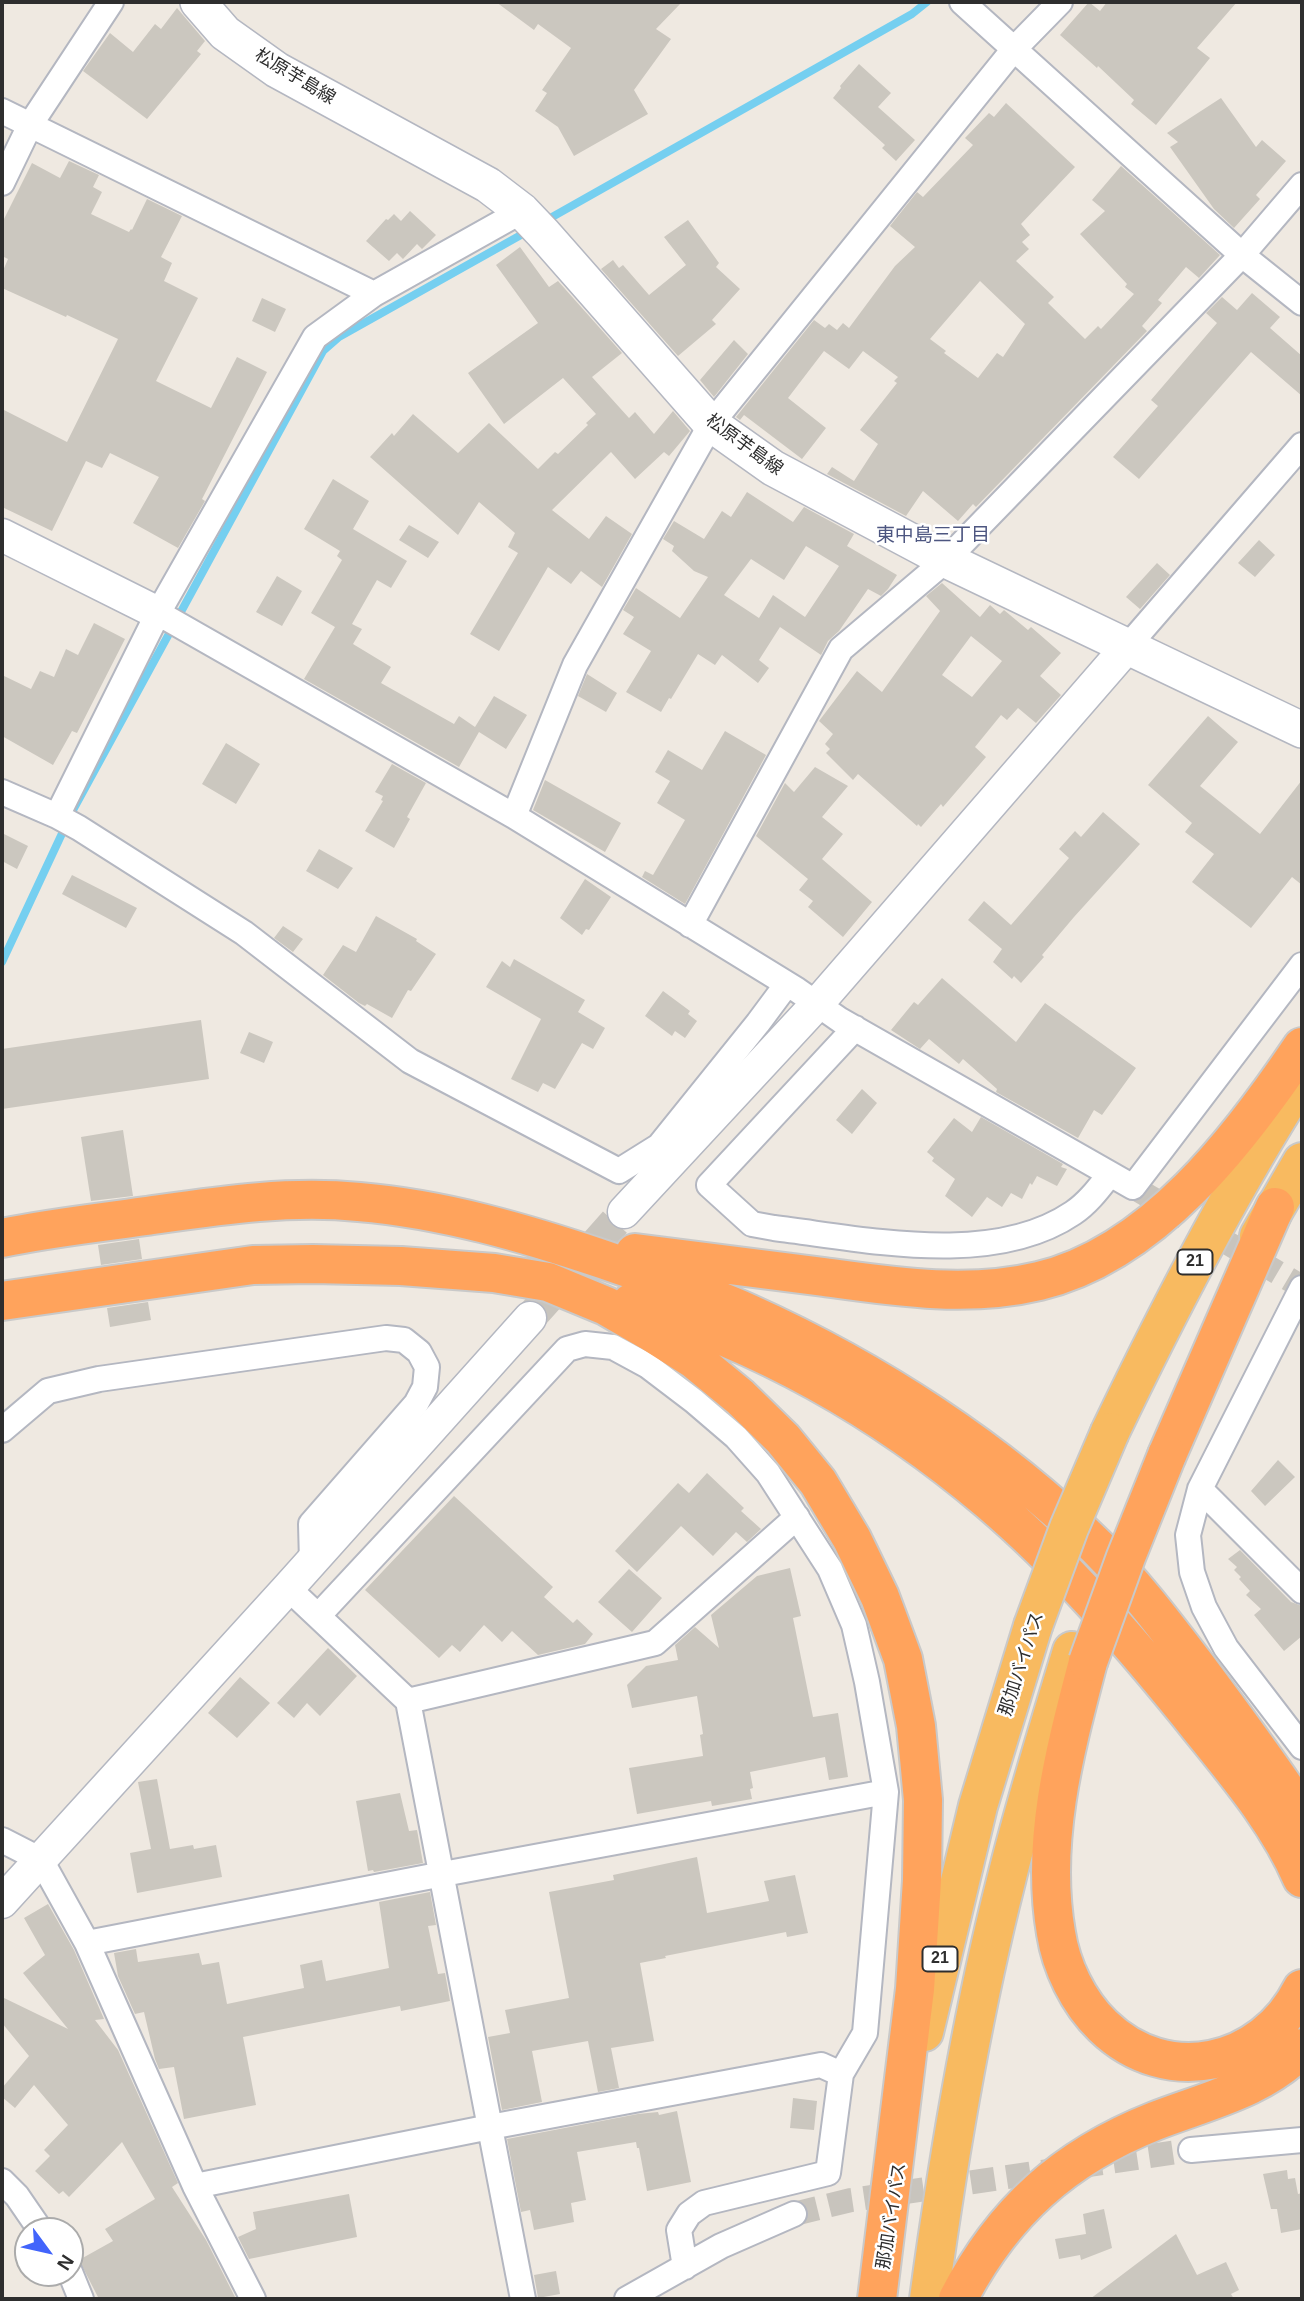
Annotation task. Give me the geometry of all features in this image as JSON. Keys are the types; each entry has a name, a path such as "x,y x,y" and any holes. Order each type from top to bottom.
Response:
{"highway":[{"path":"550,1241 909,1288 958,1291 1003,1289 1042,1281 1081,1266 1125,1242 1164,1213 1289,1087 1302,1047"},
{"name":"那加バイパス","path":"877,2299 931,1996 978,1806 1033,1626 1069,1528 1110,1432 1154,1340 1289,1087"},
{"path":"929,2299 951,2150 980,1994 1005,1882 1036,1768 1080,1656 1126,1557 1159,1452 1275,1207 1302,1162"},
{"path":"2,1238 243,1202 301,1199 359,1202 477,1222 550,1241 748,1313 809,1343 933,1416 996,1461 1052,1506 1097,1548 1143,1598 1245,1731 1302,1814"},
{"path":"2,1301 253,1265 401,1266 494,1273 548,1282 607,1296 723,1335 836,1392 944,1465 1032,1540 1124,1635 1234,1771 1281,1837 1302,1878"},
{"path":"548,1282 606,1306 684,1353 740,1397 783,1439 818,1482 852,1539 880,1597 903,1659 920,1763 923,1800 922,1880 915,1989 877,2299"},
{"path":"1080,1656 1056,1808 1050,1887 1056,1936 1067,1972 1083,2003 1104,2027 1129,2045 1158,2058 1188,2063 1219,2060 1249,2047 1275,2029 1294,2006 1302,1989"},
{"path":"958,2299 992,2241 1017,2210 1080,2158 1154,2122 1228,2096 1265,2077 1293,2058 1302,2048"}],"main road":[{"name":"松原芋島線","path":"198,2 225,33 277,70 488,185 532,221 710,424 773,468 946,560 1302,730"}],"street":[{"path":"2,183 30,125 111,2"},
{"path":"962,2 1242,255 1302,303"},
{"path":"514,816 575,665 710,424 1014,49 1060,2"},
{"path":"2,111 374,294"},
{"path":"690,925 841,649 946,560 1242,255 1302,185"},
{"path":"68,822 168,619 315,337 374,294 532,221"},
{"path":"624,1212 818,1003 1302,445"},
{"path":"2,535 168,619 514,816 818,1003 840,1020 1133,1187 1302,965"},
{"path":"2,792 68,822 244,933 410,1061 619,1171 659,1146 787,984"},
{"path":"855,1028 709,1185 752,1224 924,1247 967,1246 1043,1229 1074,1213 1093,1196 1110,1174"},
{"path":"1302,1288 1200,1489 1188,1535 1192,1572 1204,1607 1226,1648 1302,1748"},
{"path":"2,1902 530,1318"},
{"path":"2,1430 48,1391 74,1385 113,1377 386,1338 404,1340 419,1352 427,1367 425,1387 416,1404 311,1524 312,1562"},
{"path":"318,1616 567,1349 585,1344 613,1347 648,1366 694,1401 744,1446 768,1473 830,1569 855,1626 886,1792 865,2033 841,2074 828,2173 704,2203 689,2214 679,2230 685,2267"},
{"path":"1200,1489 1302,1591"},
{"path":"408,1702 655,1643 797,1517"},
{"path":"288,1588 408,1702 523,2299"},
{"path":"87,1943 886,1792"},
{"path":"2,1840 41,1860 87,1943 195,2186 253,2299"},
{"path":"195,2186 821,2065 841,2074"},
{"path":"1191,2150 1302,2140"},
{"path":"2,2181 17,2196 31,2217"},
{"path":"627,2299 722,2246 794,2214"}],"building":[{"path":"496,2 682,2 656,29 671,39 634,90 648,114 574,156 558,127 535,111 547,93 542,90 571,48 538,24 534,30"},
{"path":"1089,2 1100,11 1107,2 1237,2 1197,48 1210,58 1156,125 1131,104 1134,100 1098,66 1097,68 1060,35"},
{"path":"177,8 205,41 197,51 201,54 147,119 83,71 110,33 133,52 155,24 161,29"},
{"path":"859,64 891,93 878,107 915,140 896,161 882,148 885,145 833,98"},
{"path":"1221,98 1256,147 1262,140 1286,161 1256,195 1260,199 1234,228 1214,209 1170,147 1178,142 1167,133"},
{"path":"1006,103 1075,167 1021,224 1030,235 1022,242 1029,249 1016,261 1054,297 1048,303 1085,339 1098,326 1101,329 1134,294 1080,234 1105,211 1092,200 1121,166 1220,255 1199,278 1186,267 1158,300 1162,303 1142,326 1147,331 976,507 973,504 958,521 923,491 906,516 827,474 832,467 854,481 878,444 860,430 897,383 894,381 898,377 863,351 849,369 824,351 788,398 826,428 802,459 744,415 740,420 736,417 814,320 825,328 829,324 837,330 843,323 849,328 895,266 915,247 890,226 917,192 923,197 973,145 965,138 989,113 994,117","holes":["980,281 1025,324 1003,357 997,353 978,378 930,339"]},
{"path":"69,161 99,175 93,187 102,192 91,214 129,232 147,199 182,216 161,257 172,263 164,281 198,298 156,381 211,408 237,357 267,372 202,499 205,501 178,548 133,523 159,477 110,453 102,468 86,461 52,531 2,507 2,409 67,442 118,339 2,288 2,273 8,259 2,256 2,223 32,163 60,178"},
{"path":"410,211 436,235 422,249 417,244 403,259 397,253 389,261 366,241 386,219 394,214 401,221"},
{"path":"688,220 719,263 716,267 740,289 712,320 716,324 678,356 601,269 613,260 619,268 623,265 649,295 686,265 664,237"},
{"path":"520,247 549,287 558,281 622,353 592,377 629,418 635,412 654,434 673,411 690,431 669,456 664,452 635,479 611,452 552,510 589,539 606,516 632,534 602,587 581,571 571,584 548,567 499,651 470,634 518,553 508,547 515,533 479,502 458,535 370,457 392,433 394,436 413,414 458,453 489,423 538,469 555,452 558,454 596,414 563,378 504,424 468,373 538,323 496,265"},
{"path":"1252,293 1280,317 1270,328 1302,356 1302,396 1251,352 1139,479 1113,457 1158,406 1151,400 1217,323 1206,313 1222,297 1237,310"},
{"path":"262,298 286,309 275,332 252,321"},
{"path":"734,340 748,354 714,397 700,380"},
{"path":"333,479 369,501 353,529 407,561 391,588 377,580 352,624 362,629 353,644 391,667 381,683 454,724 459,716 475,727 494,696 527,715 506,749 479,732 459,767 304,679 335,627 311,613 342,560 337,556 340,551 304,529"},
{"path":"747,492 793,522 804,507 854,534 847,546 897,575 881,596 868,589 839,631 828,641 821,655 780,627 759,660 769,668 758,683 722,655 715,665 698,654 661,712 626,692 651,651 623,634 634,617 623,610 636,588 680,618 708,577 694,571 672,551 674,546 663,539 674,521 704,539 722,511 731,517","holes":["806,546 839,566 805,617 773,595 759,618 724,595 751,559 784,580"]},
{"path":"409,525 439,542 428,558 399,540"},
{"path":"1259,540 1275,555 1255,577 1238,563"},
{"path":"1157,563 1170,575 1140,609 1126,597"},
{"path":"277,576 302,591 282,626 256,612"},
{"path":"942,583 980,617 990,605 1000,614 1004,610 1028,630 1031,627 1061,653 1040,676 1061,695 1036,723 1018,708 1007,720 1001,715 975,747 986,757 943,807 941,804 921,827 858,774 853,780 826,753 830,749 825,744 833,734 819,721 857,671 882,692 940,611 926,596","holes":["971,636 1002,661 972,697 942,675"]},
{"path":"94,623 125,639 77,733 72,731 53,765 2,736 2,675 31,689 40,671 54,677 66,649 78,655"},
{"path":"587,674 617,693 606,712 578,696"},
{"path":"1208,716 1238,742 1200,786 1260,834 1302,780 1302,885 1292,877 1251,928 1192,882 1214,854 1185,832 1192,823 1148,785"},
{"path":"725,731 766,755 685,904 642,877 645,871 653,875 685,820 657,803 670,781 655,772 668,750 702,770"},
{"path":"226,743 260,764 236,804 202,784"},
{"path":"392,764 426,783 394,848 365,831 383,801 383,796 375,792"},
{"path":"815,767 848,786 822,817 843,834 822,859 872,902 843,937 808,907 813,901 799,890 808,879 756,836 785,783 794,792"},
{"path":"545,780 621,823 605,852 533,810"},
{"path":"1103,812 1140,844 1074,917 1021,983 1014,976 1012,979 993,962 1002,949 968,920 984,901 1011,925 1069,858 1059,849 1075,831 1081,837"},
{"path":"2,833 28,846 17,869 2,861"},
{"path":"319,849 353,868 338,889 306,871"},
{"path":"72,875 137,908 126,928 62,894"},
{"path":"585,879 611,897 589,930 586,929 582,935 560,918"},
{"path":"376,916 417,939 416,941 436,954 411,991 408,990 392,1018 367,1004 365,1006 359,1003 323,975 343,945 356,952"},
{"path":"283,926 303,939 293,952 274,938"},
{"path":"514,959 585,1000 578,1012 605,1028 593,1049 582,1043 555,1089 543,1083 538,1092 511,1079 541,1019 486,987 502,961 510,967"},
{"path":"942,978 1016,1042 1045,1003 1136,1068 1102,1115 1094,1110 1078,1138 996,1092 997,1089 963,1059 959,1064 929,1039 920,1049 891,1030 914,1002 918,1005"},
{"path":"663,991 690,1011 688,1014 697,1021 685,1038 675,1031 672,1036 645,1016"},
{"path":"201,1020 209,1079 2,1109 2,1049"},
{"path":"249,1032 273,1042 264,1063 240,1053"},
{"path":"862,1089 877,1103 852,1134 836,1120"},
{"path":"981,1117 1063,1164 1061,1167 1067,1169 1057,1186 1037,1176 1022,1199 1011,1193 1002,1207 987,1197 972,1217 945,1196 955,1179 932,1161 934,1158 927,1152 954,1118 972,1132"},
{"path":"123,1130 133,1196 91,1201 81,1137"},
{"path":"139,1239 142,1259 101,1265 98,1245"},
{"path":"148,1302 151,1320 110,1327 107,1308"},
{"path":"1278,1460 1295,1477 1265,1506 1251,1491"},
{"path":"707,1473 744,1508 741,1511 761,1529 747,1542 736,1532 713,1556 681,1526 637,1572 615,1551 678,1483 689,1493"},
{"path":"454,1496 553,1587 544,1597 573,1623 577,1619 593,1634 585,1644 538,1655 512,1631 502,1642 484,1625 460,1652 452,1645 439,1658 365,1590"},
{"path":"1240,1550 1291,1602 1302,1606 1302,1636 1284,1651 1254,1615 1261,1609 1246,1595 1250,1591 1234,1570 1237,1567 1228,1559"},
{"path":"790,1568 801,1616 793,1618 813,1717 838,1713 848,1777 829,1780 825,1757 750,1772 752,1799 712,1806 711,1801 637,1814 629,1768 703,1756 700,1735 703,1734 697,1696 632,1708 627,1685 646,1666 678,1660 675,1645 695,1627 719,1648 711,1615 757,1576"},
{"path":"629,1569 662,1598 632,1632 598,1602"},
{"path":"328,1648 357,1676 320,1716 307,1703 294,1718 277,1703"},
{"path":"240,1677 270,1703 237,1738 208,1713"},
{"path":"157,1779 170,1849 216,1845 222,1877 137,1893 130,1853 151,1849 138,1782"},
{"path":"400,1793 409,1831 417,1830 423,1863 368,1871 356,1801"},
{"path":"697,1857 707,1913 769,1901 764,1881 795,1875 808,1933 787,1937 786,1932 640,1963 654,2041 611,2048 619,2088 598,2092 588,2041 532,2051 542,2102 502,2110 488,2037 510,2033 505,2010 569,1998 549,1892 614,1880 613,1875"},
{"path":"430,1892 436,1925 428,1926 438,1974 445,1973 450,2001 401,2011 400,2006 243,2037 256,2105 184,2119 174,2067 159,2069 144,2012 135,2014 118,1976 114,1953 136,1949 138,1962 199,1953 202,1965 219,1962 227,2004 304,1988 300,1965 322,1960 326,1981 389,1968 379,1902"},
{"path":"48,1904 74,1950 104,2019 95,2020 118,2050 178,2183 172,2187 206,2240 236,2299 99,2299 84,2270 84,2257 113,2241 105,2229 155,2199 122,2142 69,2197 63,2191 59,2194 35,2171 50,2156 44,2150 68,2125 34,2085 15,2108 2,2097 2,2088 29,2056 2,2023 2,1997 68,2029 23,1973 45,1955 24,1918"},
{"path":"793,2098 817,2101 814,2130 790,2128"},
{"path":"677,2111 691,2182 647,2191 636,2142 577,2152 586,2200 571,2203 574,2222 534,2230 530,2210 521,2212 507,2139 638,2114 658,2112 659,2115"},
{"path":"1287,2170 1288,2179 1295,2178 1298,2194 1302,2193 1302,2229 1281,2233 1277,2209 1271,2209 1263,2174"},
{"path":"349,2194 357,2237 249,2259 238,2237 256,2229 253,2212"},
{"path":"1104,2209 1112,2248 1081,2260 1080,2255 1059,2259 1055,2239 1086,2234 1083,2214"},
{"path":"1176,2234 1197,2275 1226,2262 1239,2290 1231,2294 1234,2299 1090,2299"},
{"path":"556,2271 560,2294 538,2298 534,2275"}],"waterway":[{"path":"545,221 912,14 927,2"},
{"path":"73,810 323,351 339,337 528,231"},
{"path":"2,962 66,825"}],"tunnel":[{"path":"1133,1187 1302,1287"},
{"path":"530,1318 624,1212"},
{"path":"794,2214 851,2200 1191,2150"}],"district":[{"name":"東中島三丁目","path":"933,536"}]}
